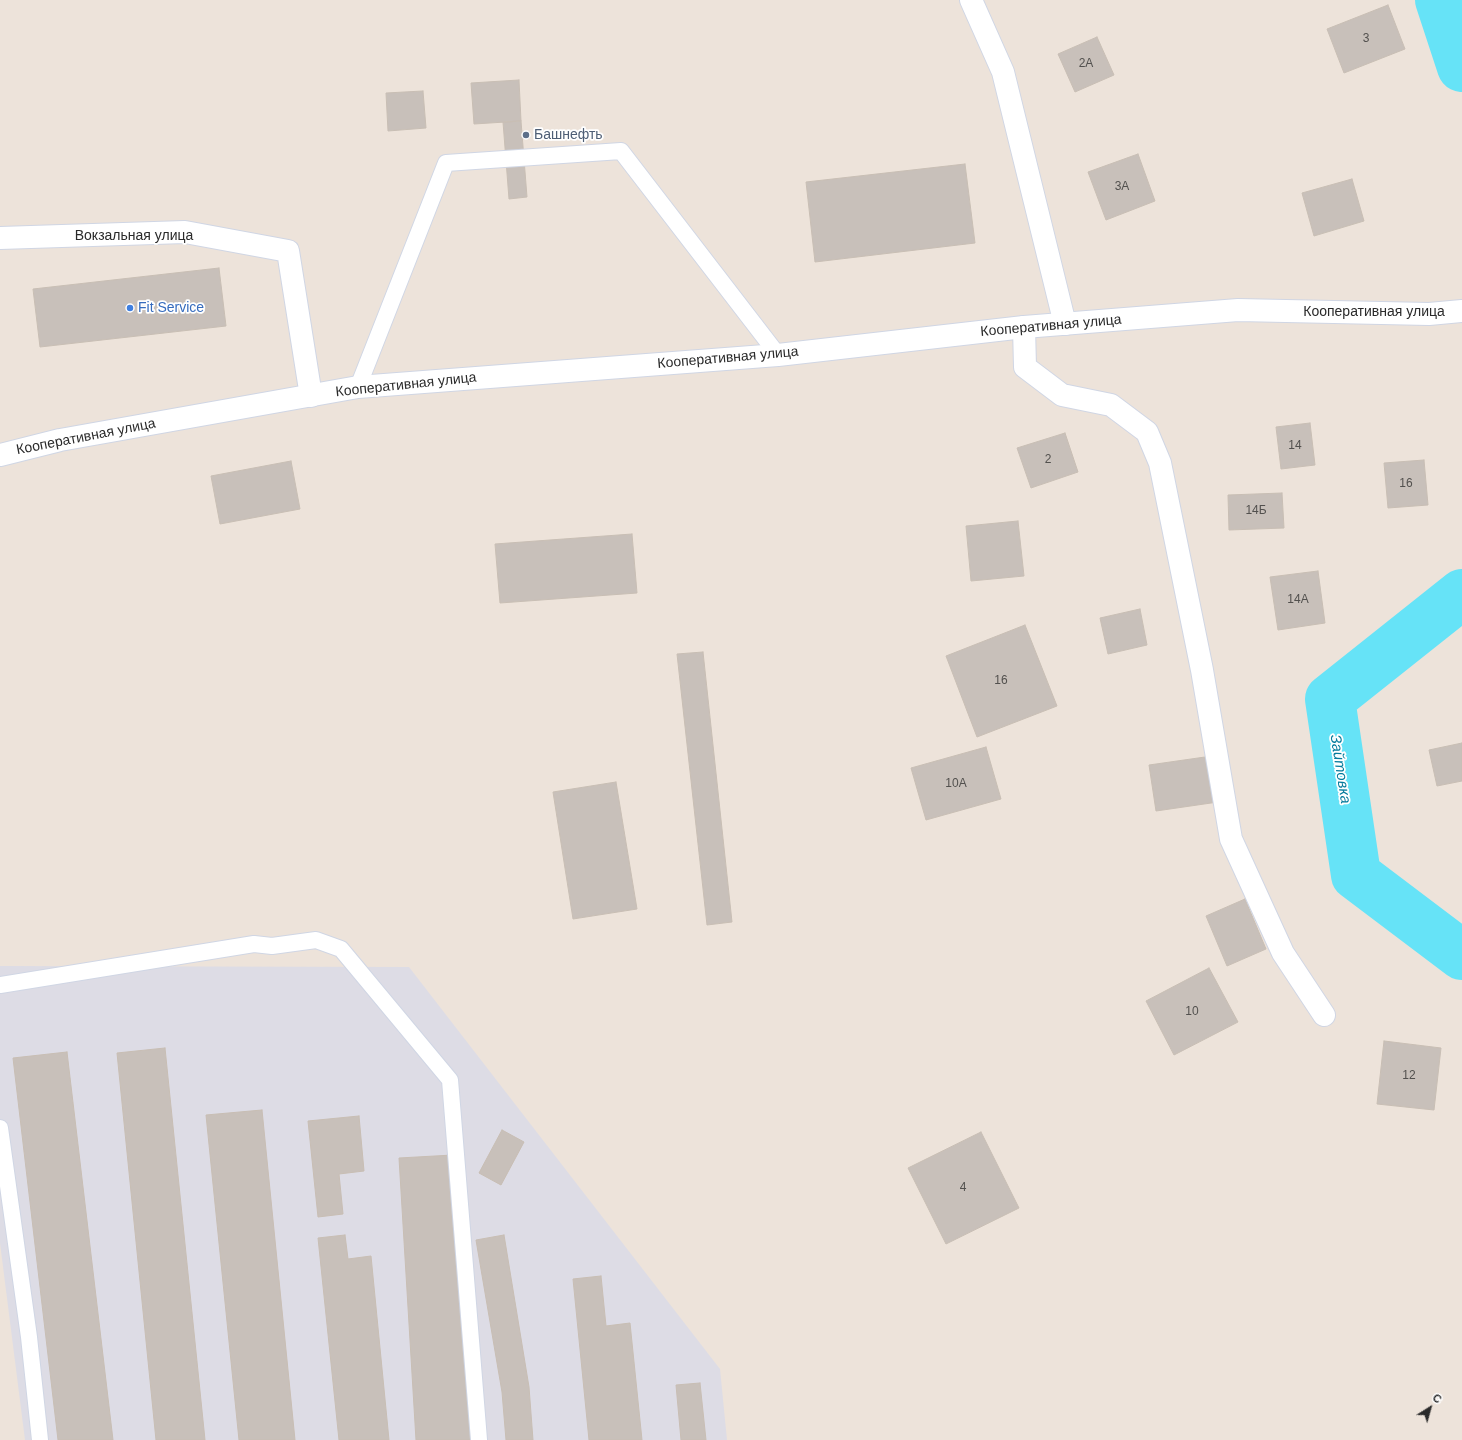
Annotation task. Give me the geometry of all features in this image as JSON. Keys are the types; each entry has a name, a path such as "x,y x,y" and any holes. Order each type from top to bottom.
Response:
{"street":[{"path":"971,0 1003,72 1065,324"},
{"name":"Вокзальная улица","path":"0,238 185,232 288,251 311,396"},
{"name":"Кооперативная улица","path":"0,455 60,440 358,387 778,355 1024,328 1238,310 1429,314 1462,312"},
{"path":"1024,328 1025,367 1062,395 1112,405 1146,432 1160,463 1202,670 1231,839 1283,953 1324,1015"}],"lane":[{"path":"358,387 446,163 621,150 778,355"},
{"path":"0,985 254,944 272,946 316,940 340,949 450,1080 479,1440"},
{"path":"0,1128 29,1337 40,1440"}],"shaded area":[{"path":"0,966 409,967 720,1369 727,1440 25,1440 0,1243"}],"building":[{"path":"1388,5 1405,49 1344,73 1327,29"},
{"path":"1097,37 1114,75 1075,92 1058,54"},
{"path":"519,80 521,121 474,124 471,83"},
{"path":"423,91 426,128 388,131 386,93"},
{"path":"521,121 527,197 509,199 503,122"},
{"path":"1138,154 1155,201 1106,220 1088,172"},
{"path":"965,164 975,243 815,262 806,182"},
{"path":"1352,179 1364,221 1314,236 1302,193"},
{"name":"Fit Service","path":"219,268 226,326 40,347 33,289"},
{"path":"1310,423 1315,465 1281,469 1276,427"},
{"path":"1065,433 1078,472 1031,488 1017,448"},
{"path":"1424,460 1428,505 1388,508 1384,463"},
{"path":"291,461 300,509 220,524 211,476"},
{"path":"1282,493 1284,528 1229,530 1228,495"},
{"path":"1018,521 1024,576 971,581 966,526"},
{"path":"632,534 637,593 500,603 495,544"},
{"path":"1318,571 1325,623 1278,630 1270,577"},
{"path":"1140,609 1147,645 1108,654 1100,618"},
{"path":"1025,625 1057,706 977,737 946,656"},
{"path":"703,652 732,922 707,925 677,654"},
{"path":"1462,743 1462,781 1437,786 1429,750"},
{"path":"986,747 1001,799 926,820 911,768"},
{"path":"1212,756 1218,802 1156,811 1149,765"},
{"path":"616,782 637,909 573,919 553,792"},
{"path":"1245,899 1266,949 1227,966 1206,916"},
{"path":"1209,968 1238,1022 1174,1055 1146,1001"},
{"path":"1384,1041 1441,1048 1434,1110 1377,1104"},
{"path":"165,1048 205,1440 156,1440 117,1053"},
{"path":"67,1052 113,1440 58,1440 13,1058"},
{"path":"262,1110 295,1440 239,1440 206,1115"},
{"path":"359,1116 364,1171 339,1174 343,1214 318,1217 308,1121"},
{"path":"502,1130 524,1142 501,1185 479,1173"},
{"path":"981,1132 1019,1208 946,1244 908,1168"},
{"path":"453,1155 470,1440 416,1440 399,1158"},
{"path":"345,1235 348,1259 371,1256 389,1440 339,1440 318,1238"},
{"path":"504,1235 529,1387 533,1440 506,1440 502,1392 476,1240"},
{"path":"601,1276 606,1326 630,1323 642,1440 589,1440 573,1279"},
{"path":"700,1383 706,1440 681,1440 676,1385"}],"waterway":[{"name":"Зайтовка","path":"1440,0 1462,67"},
{"name":"Зайтовка","path":"1462,594 1330,699 1356,875 1462,955"}],"place":[{"name":"Башнефть","path":"526,135"},
{"name":"Fit Service","path":"130,308"}]}
